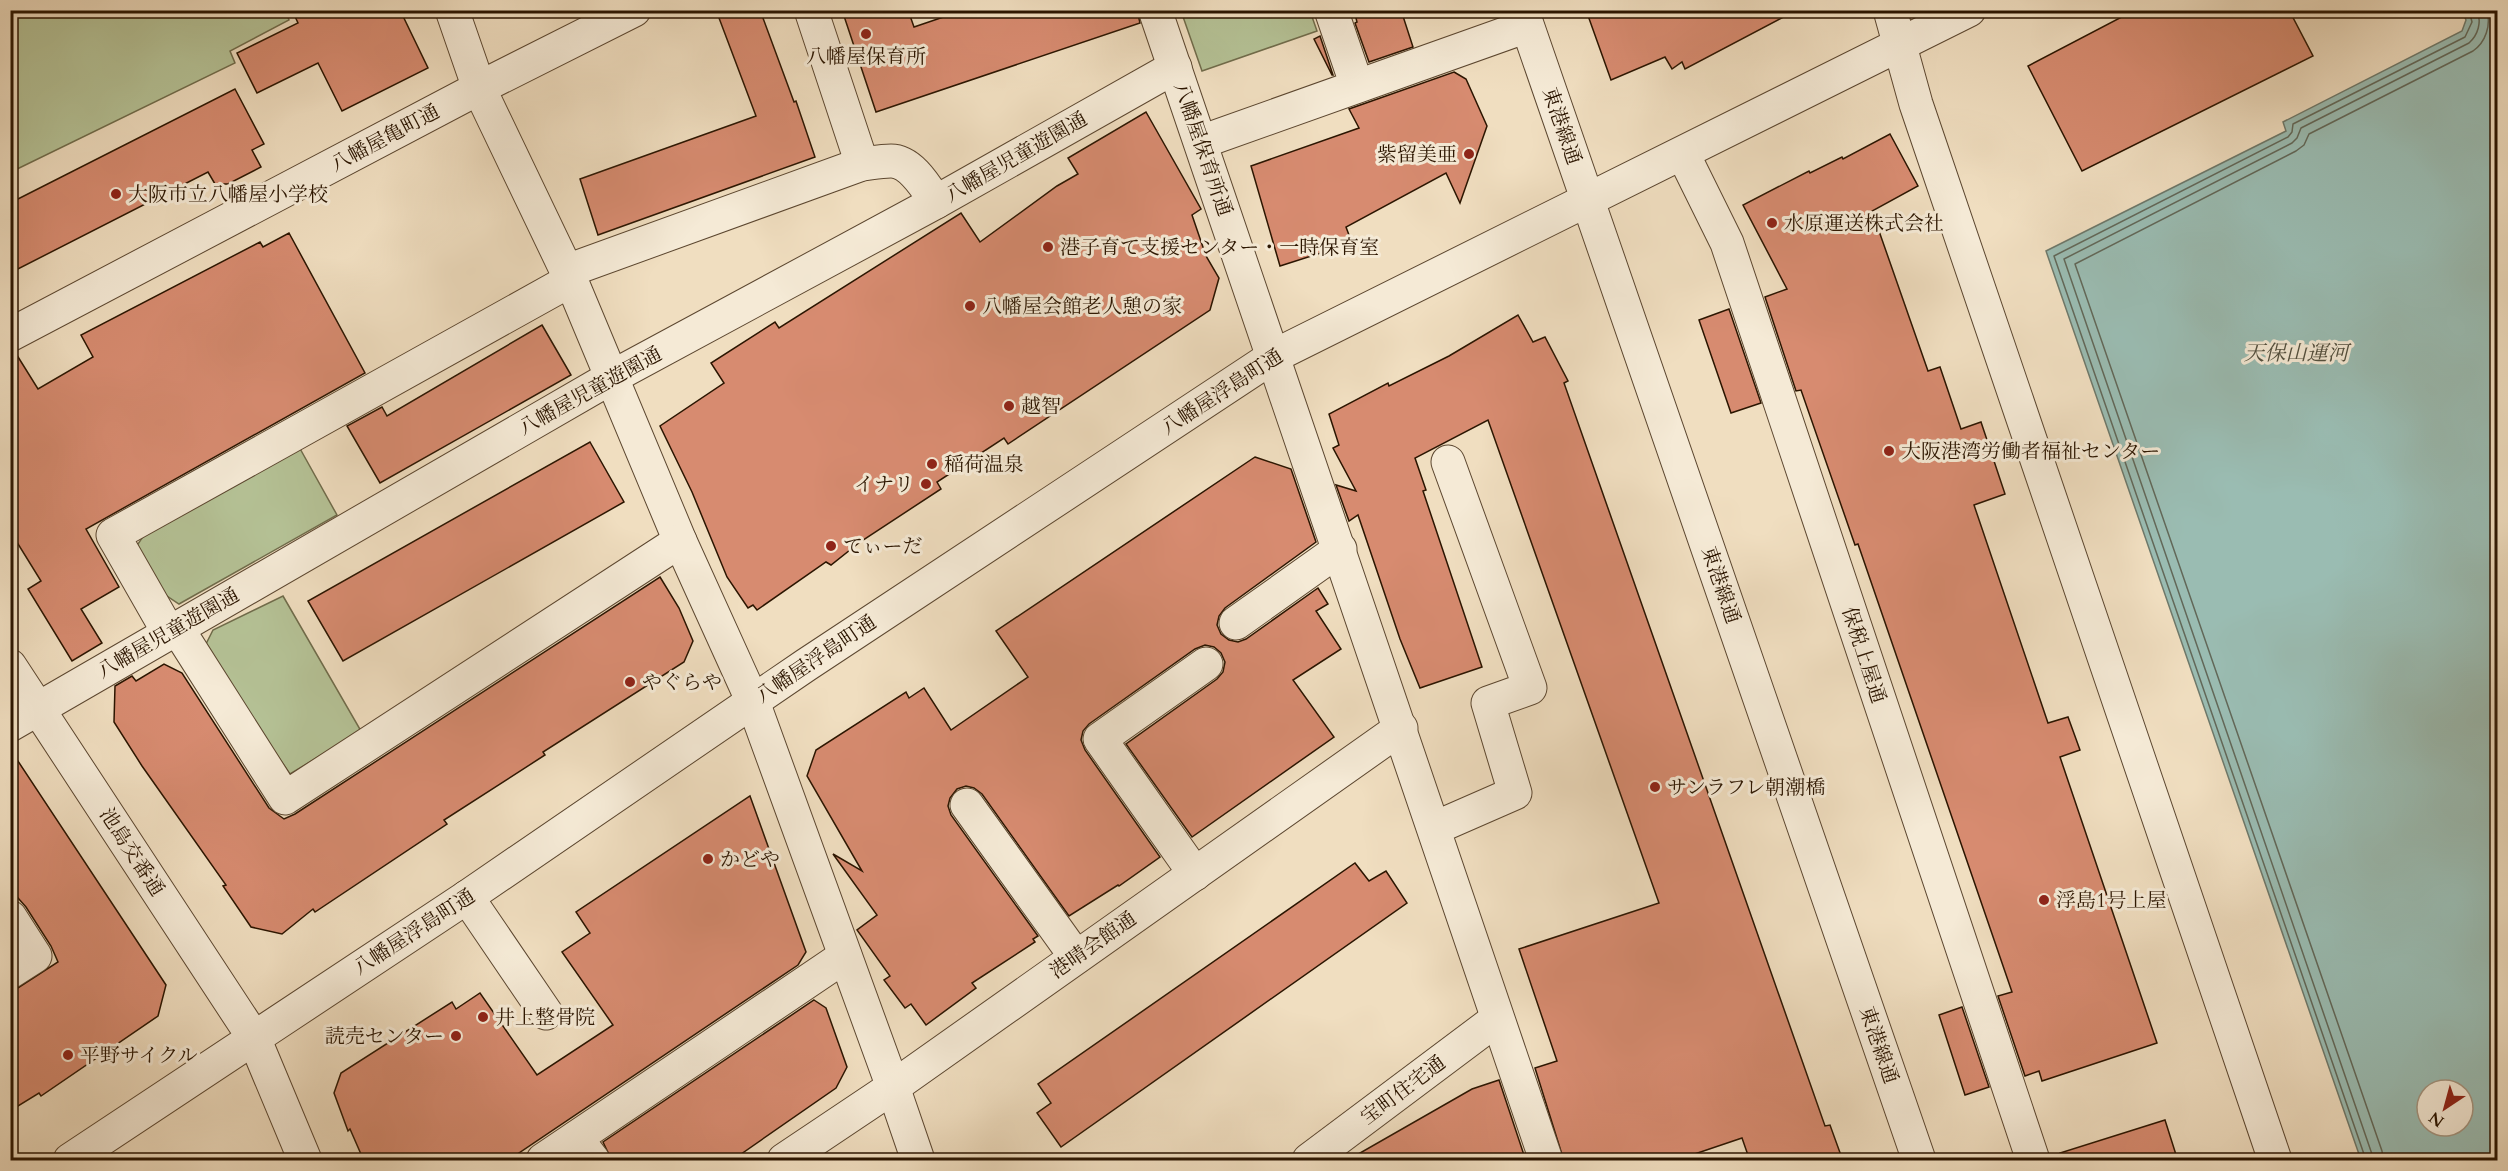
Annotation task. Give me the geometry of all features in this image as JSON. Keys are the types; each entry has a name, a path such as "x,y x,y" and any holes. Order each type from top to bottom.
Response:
{"street":[{"name":"八幡屋亀町通","path":"10,335 602,21 634,10"},
{"path":"811,10 862,165"},
{"name":"八幡屋保育所通","path":"1155,10 1401,728 1546,1161"},
{"path":"1331,10 1358,86"},
{"path":"1890,10 1916,104 2276,1161"},
{"name":"八幡屋浮島町通","path":"70,1161 753,702 1274,356 1588,202 1969,10"},
{"path":"459,15 478,88 569,276 680,541 753,702 894,1087 918,1161"},
{"path":"1201,142 1358,86 1525,18"},
{"name":"東港線通","path":"1525,18 1919,1161"},
{"name":"八幡屋児童遊園通","path":"24,717 612,377 936,202 1174,67"},
{"name":"保税上屋通","path":"1683,154 1727,243 2033,1161"},
{"path":"680,541 285,798 113,535 569,276 862,165 893,160 921,180 936,202"},
{"path":"1434,828 1515,793 1488,703 1530,688 1448,462"},
{"path":"1236,623 1340,549"},
{"path":"1195,874 1100,739 1206,664"},
{"name":"池島交番通","path":"10,666 24,717 254,1038 305,1161"},
{"name":"港晴会館通","path":"784,1161 894,1087 1401,728"},
{"path":"967,805 1076,957"},
{"path":"466,897 546,1013"},
{"path":"10,917 35,956 10,972"},
{"path":"543,1161 585,1149 845,956"},
{"name":"宝町住宅通","path":"1309,1161 1497,1019"}],"green space":[{"path":"11,10 285,10 289,20 230,51 235,63 11,172"},
{"path":"1181,11 1310,11 1317,31 1202,71"},
{"path":"298,445 337,515 179,604 155,588 134,550 148,529"},
{"path":"283,596 361,731 290,774 204,648 213,630"}],"water":[{"name":"天保山運河","path":"2462,11 2498,11 2497,1160 2361,1160 2046,251 2286,131 2283,122 2462,31 2466,20"}],"building":[{"path":"292,10 400,10 428,68 342,111 318,63 257,93 237,53 298,23"},
{"path":"716,10 760,10 794,102 796,101 815,157 598,235 580,179 756,116"},
{"path":"842,10 908,10 914,27 964,10 1137,10 1140,23 876,112"},
{"path":"1354,10 1401,10 1413,47 1369,62 1355,23 1357,22"},
{"path":"1586,10 1797,10 1685,69 1682,62 1672,69 1665,57 1611,80"},
{"path":"2135,10 2289,10 2313,56 2082,171 2028,66"},
{"path":"1320,36 1333,75 1314,39"},
{"path":"1454,72 1466,79 1487,126 1460,203 1446,173 1346,227 1352,243 1280,266 1251,166 1359,128 1349,109"},
{"path":"235,89 264,144 252,150 261,167 228,184 215,184 208,172 10,273 10,203"},
{"path":"1146,112 1201,209 1192,215 1206,256 1219,278 1210,310 1008,444 1004,438 937,482 941,489 860,542 831,565 826,562 757,610 753,605 748,608 727,577 692,492 660,426 724,383 711,363 775,322 779,328 961,213 980,242 1057,186 1078,174 1068,158"},
{"path":"1890,134 1918,186 1872,211 1928,371 1940,367 1961,429 1981,422 2005,494 1974,505 2048,723 2068,717 2080,750 2060,757 2157,1043 2042,1081 2039,1071 2025,1076 1998,996 2012,992 1858,544 1855,545 1801,390 1796,391 1765,297 1787,289 1743,205 1809,171 1810,173 1842,157 1843,159"},
{"path":"289,233 365,373 86,529 119,587 81,609 102,643 72,661 28,589 41,581 10,531 10,354 15,352 38,389 93,357 81,335 260,242 263,247"},
{"path":"1729,309 1761,403 1731,413 1699,320"},
{"path":"1518,315 1533,342 1545,337 1568,381 1564,383 1825,1126 1830,1125 1843,1161 1750,1161 1742,1138 1674,1161 1564,1161 1535,1068 1557,1061 1519,949 1659,903 1488,420 1415,458 1426,490 1423,491 1482,667 1420,688 1400,639 1358,515 1349,521 1336,485 1356,491 1333,448 1339,445 1329,414 1388,383 1389,386 1449,356"},
{"path":"542,325 571,375 380,483 347,426 382,407 387,416"},
{"path":"590,442 624,502 343,661 308,601"},
{"path":"1255,457 1291,469 1316,542 1225,608 1219,616 1217,625 1221,634 1229,640 1238,642 1246,639 1318,588 1328,604 1316,611 1341,649 1293,680 1334,737 1192,837 1126,744 1217,679 1223,672 1225,662 1221,653 1214,647 1205,645 1195,649 1089,724 1083,731 1081,740 1085,750 1160,857 1119,886 1069,916 982,794 966,786 957,789 950,798 948,806 951,815 1038,936 1033,939 1035,942 972,983 976,988 926,1025 911,1004 905,1008 884,980 890,976 857,930 877,915 833,854 862,871 807,776 816,750 906,692 909,698 924,688 951,730 1028,677 996,631"},
{"path":"660,577 679,608 693,641 684,662 543,752 545,755 444,820 447,824 315,912 313,909 282,934 251,927 223,886 226,885 142,766 114,722 115,686 132,676 136,681 164,664 182,673 269,808 284,819"},
{"path":"10,749 166,985 158,1016 41,1096 39,1093 10,1111 10,993 58,962 51,946 26,907 10,889"},
{"path":"750,796 806,952 798,965 507,1161 364,1161 350,1129 348,1131 334,1093 341,1073 452,1002 456,1009 480,993 537,1075 613,1025 562,952 590,933 576,912"},
{"path":"1355,863 1369,881 1386,871 1407,903 1061,1147 1037,1113 1051,1103 1038,1084"},
{"path":"814,1000 826,1008 847,1067 836,1088 731,1161 612,1161 603,1142"},
{"path":"1962,1007 1989,1087 1965,1095 1939,1015"},
{"path":"1499,1080 1526,1161 1346,1161 1472,1089"},
{"path":"2165,1120 2178,1161 2061,1161 2060,1153"}],"place":[{"name":"八幡屋保育所","path":"866,34"},
{"name":"紫留美亜","path":"1469,154"},
{"name":"大阪市立八幡屋小学校","path":"116,194"},
{"name":"水原運送株式会社","path":"1772,223"},
{"name":"港子育て支援センター・一時保育室","path":"1048,247"},
{"name":"八幡屋会館老人憩の家","path":"970,306"},
{"name":"越智","path":"1009,406"},
{"name":"大阪港湾労働者福祉センター","path":"1889,451"},
{"name":"稲荷温泉","path":"932,464"},
{"name":"イナリ","path":"926,484"},
{"name":"てぃーだ","path":"831,546"},
{"name":"やぐらや","path":"630,682"},
{"name":"サンラフレ朝潮橋","path":"1655,787"},
{"name":"かどや","path":"708,859"},
{"name":"浮島1号上屋","path":"2044,900"},
{"name":"井上整骨院","path":"483,1017"},
{"name":"読売センター","path":"456,1036"},
{"name":"平野サイクル","path":"68,1055"}]}
